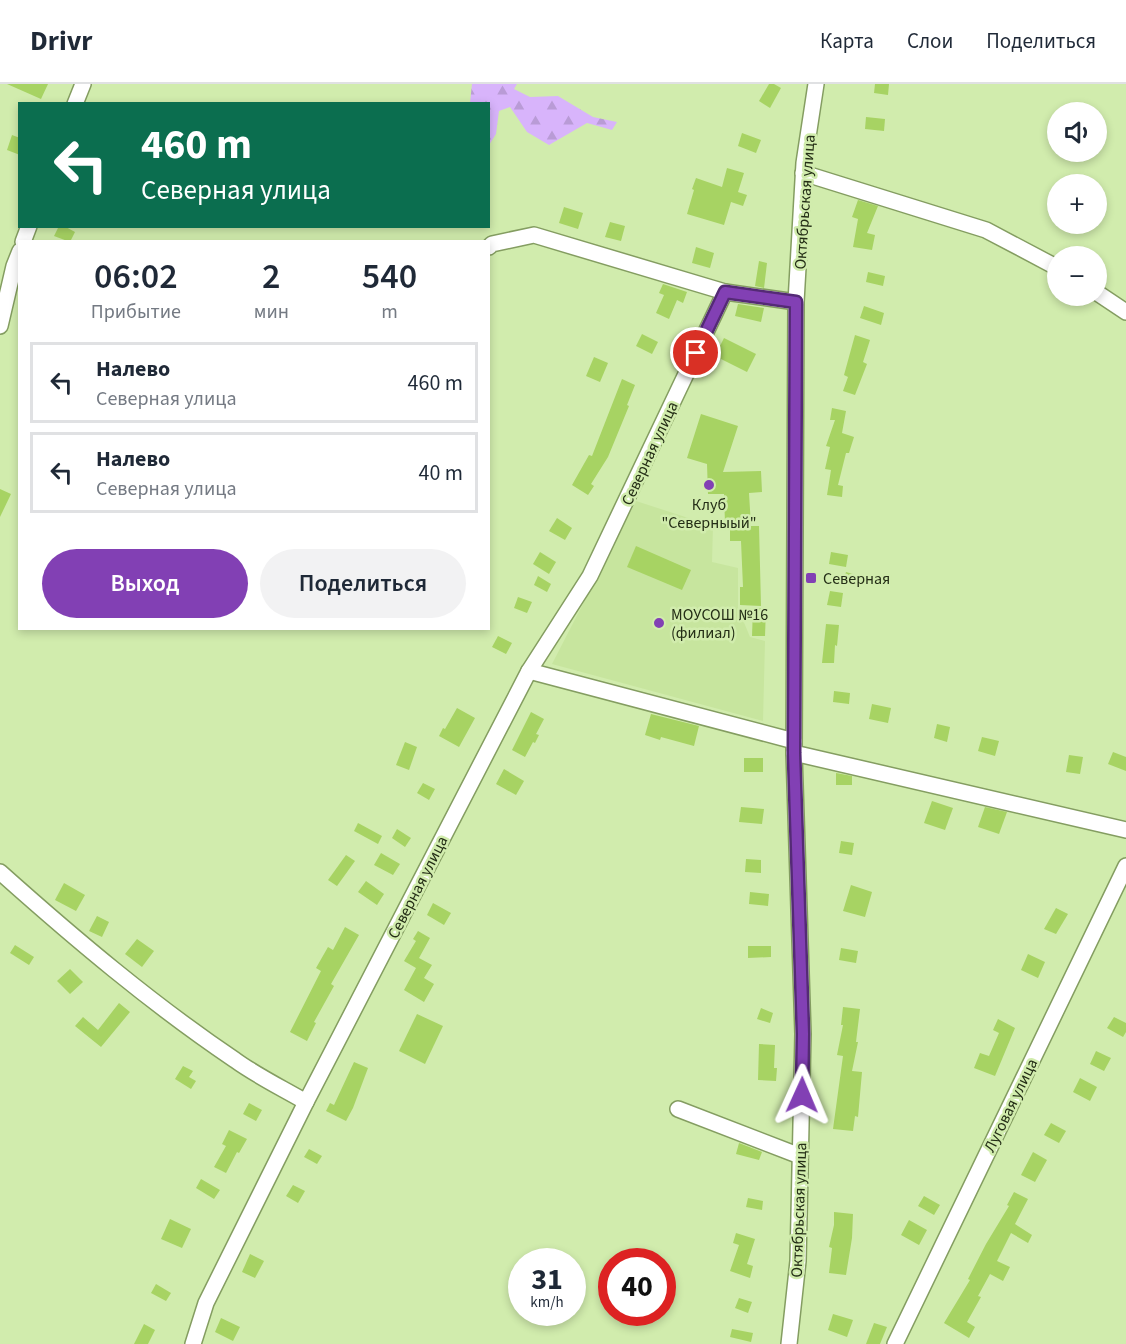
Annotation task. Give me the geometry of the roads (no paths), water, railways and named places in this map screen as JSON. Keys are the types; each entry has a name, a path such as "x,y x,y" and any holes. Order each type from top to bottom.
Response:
{"street":[{"path":"76,102 82,84"},
{"name":"Октябрьская улица","path":"789,1344 798,1262 803,1034 794,747 796,302 803,173 816,84"},
{"path":"803,173 986,230 1047,262"},
{"path":"490,246 534,235 725,292 796,302"},
{"path":"0,326 17,267"},
{"name":"Северная улица","path":"194,1344 206,1303 306,1102 529,671 590,576 725,292"},
{"path":"1107,299 1126,312"},
{"path":"529,671 794,747 1126,830"},
{"name":"Луговая улица","path":"895,1344 1126,866"},
{"path":"0,872 93,953 145,994 236,1061 306,1102"},
{"path":"678,1109 800,1156"}],"place":[{"name":"Клуб \"Северныый\"","path":"709,485"},
{"name":"Северная","path":"811,578"},
{"name":"МОУСОШ №16 (филиал)","path":"659,623"}]}
